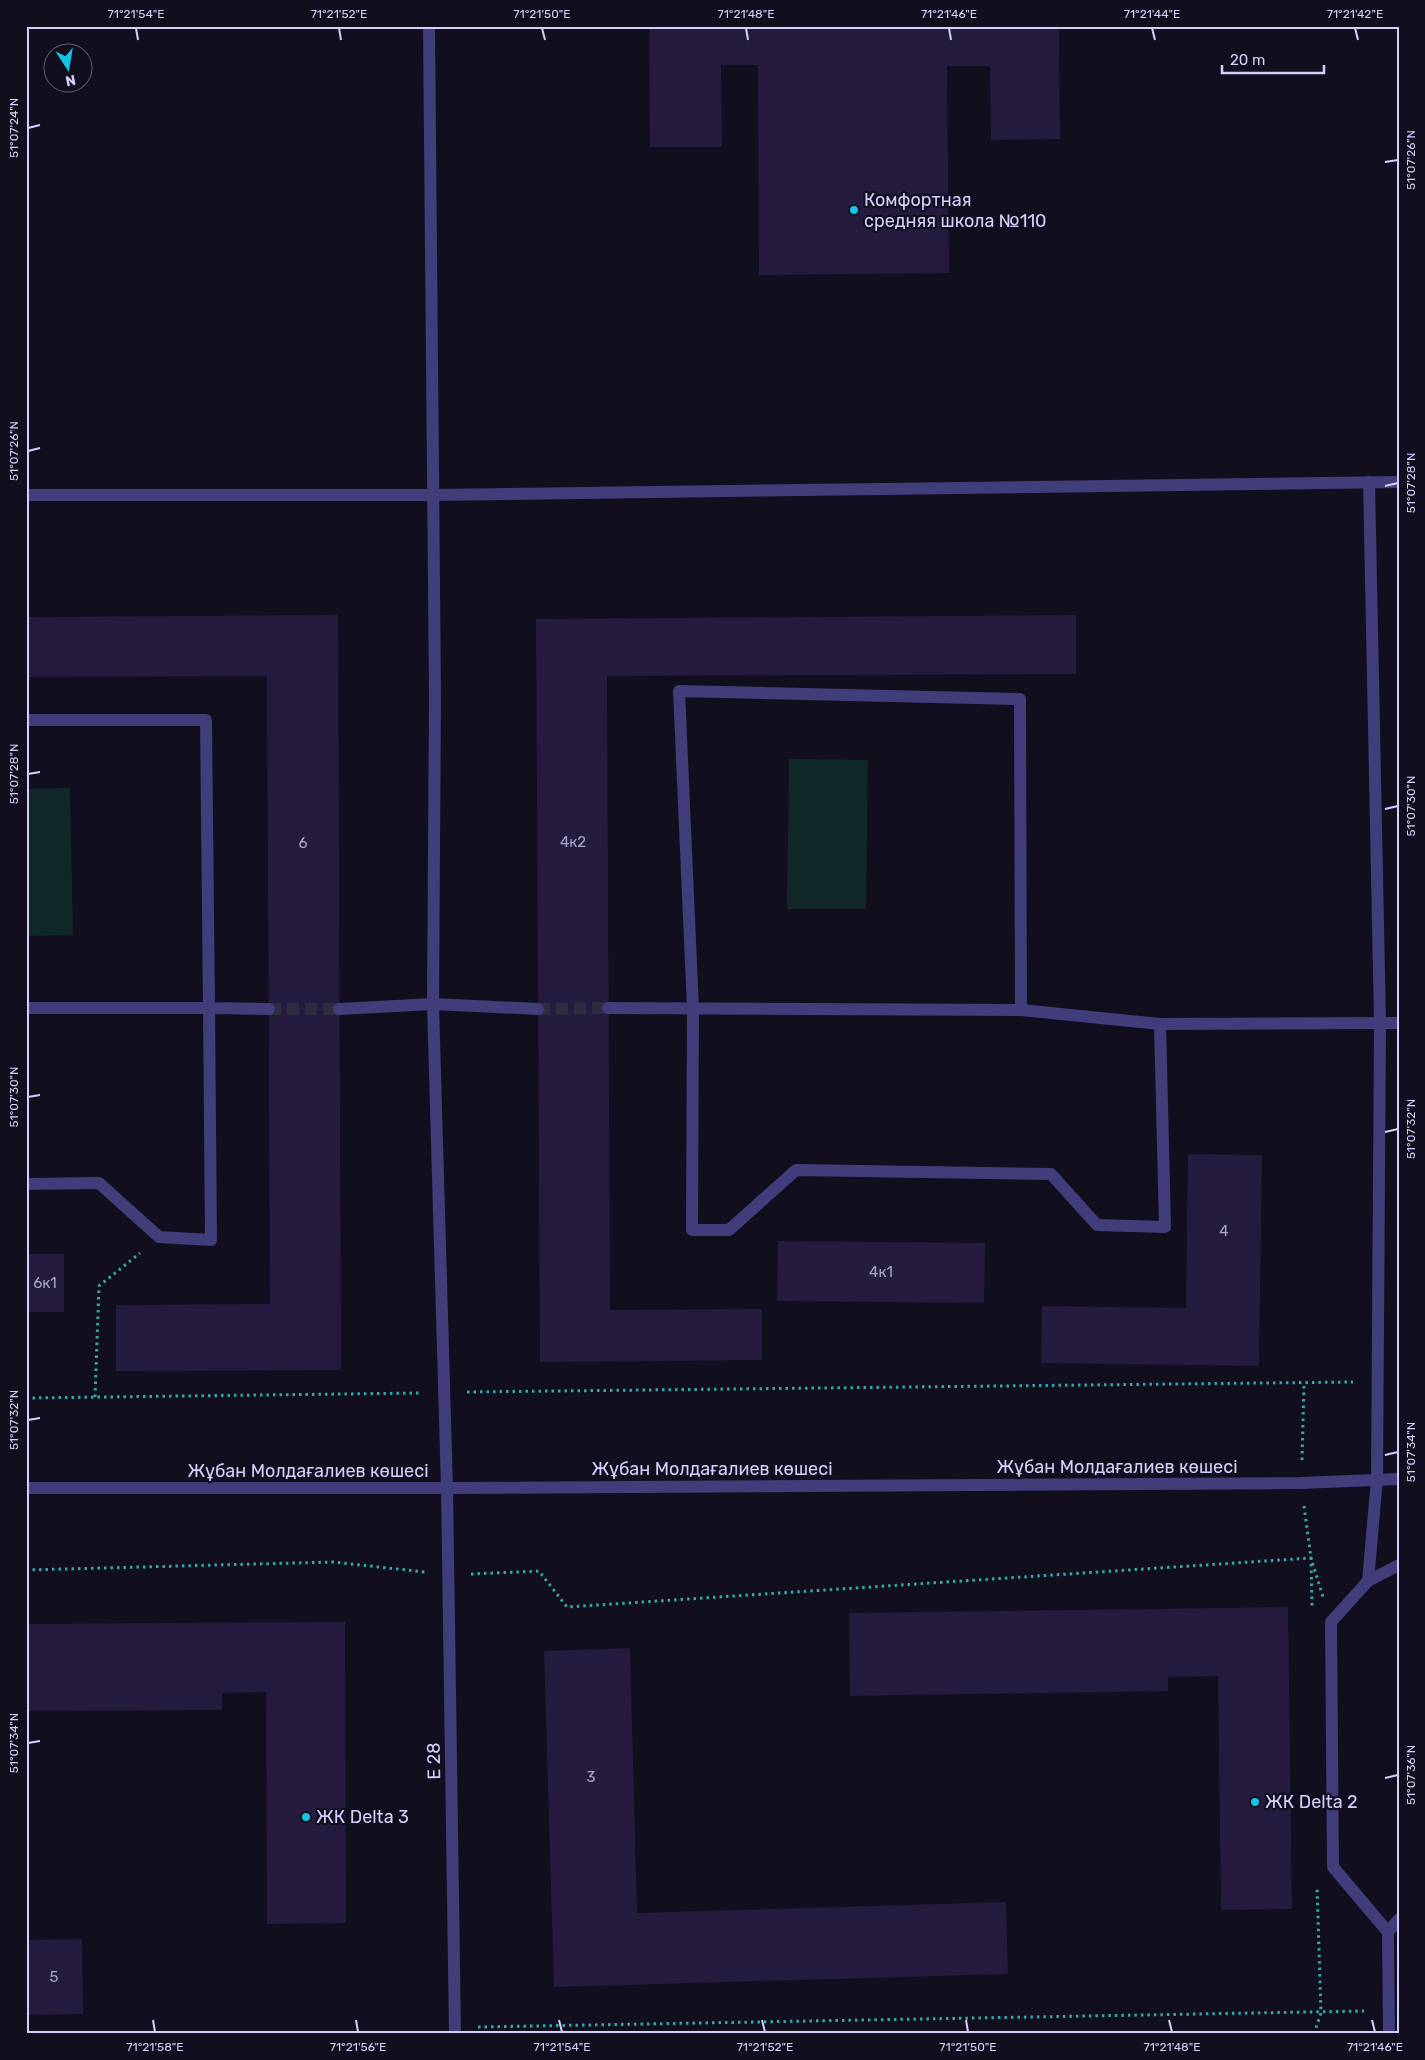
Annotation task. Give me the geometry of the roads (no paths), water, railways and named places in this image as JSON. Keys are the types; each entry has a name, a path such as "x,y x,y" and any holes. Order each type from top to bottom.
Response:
{"street":[{"name":"E 28","path":"429,26 435,697 433,1004 447,1488 455,2030"},
{"path":"1368,1581 1377,1479 1380,1023 1369,482"},
{"path":"26,495 433,495 1399,482"},
{"path":"1021,1010 1020,698 680,691 693,1009 692,1230 729,1230 796,1170 1051,1174 1097,1225 1165,1227 1160,1024"},
{"path":"26,720 206,720 211,1240 160,1237 99,1183 26,1184"},
{"path":"339,1010 433,1004 538,1008"},
{"path":"26,1008 268,1009"},
{"path":"608,1008 1021,1010 1160,1024 1399,1023"},
{"name":"Жұбан Молдағалиев көшесі","path":"26,1488 447,1488 1301,1483 1399,1479"},
{"path":"1389,2034 1388,1932 1333,1867 1331,1622 1368,1581 1399,1565"},
{"path":"1388,1932 1399,1919"}],"tunnel":[{"path":"538,1009 608,1008"},
{"path":"269,1009 339,1009"}],"place":[{"name":"Комфортная средняя школа №110","path":"854,210"},
{"name":"ЖК Delta 2","path":"1255,1802"},
{"name":"ЖК Delta 3","path":"306,1817"}]}
